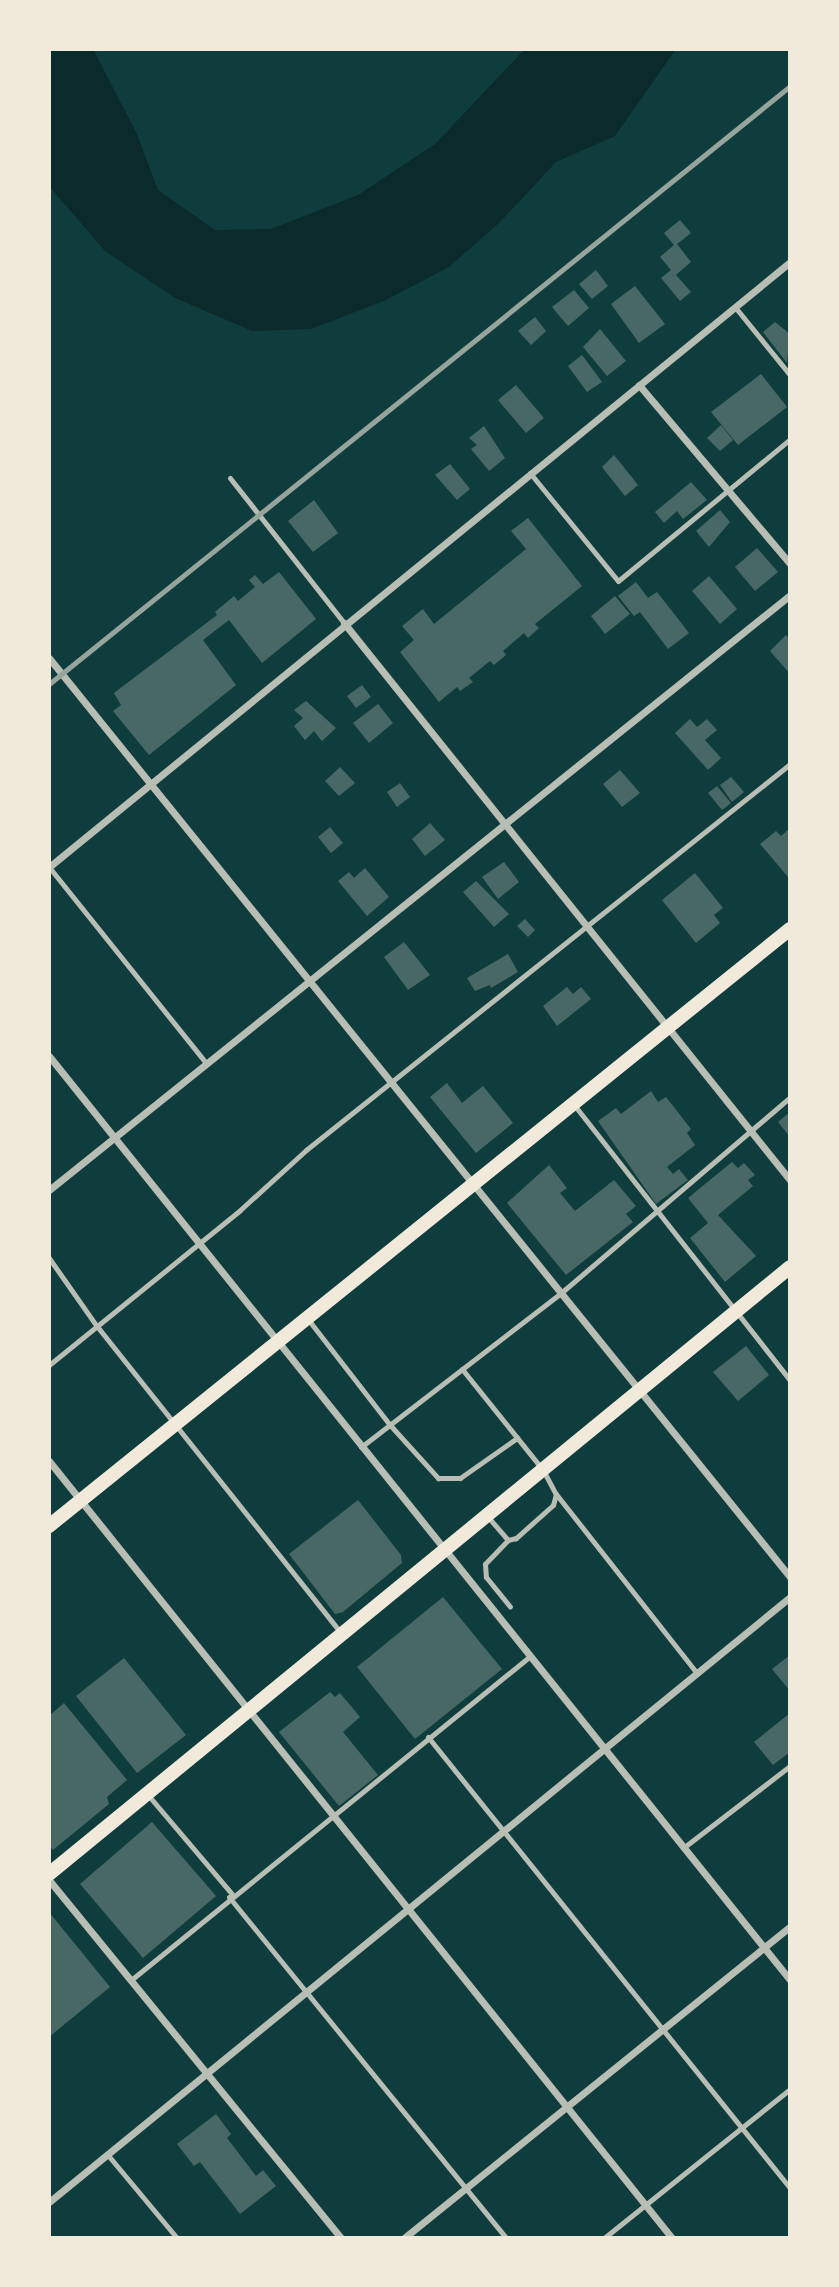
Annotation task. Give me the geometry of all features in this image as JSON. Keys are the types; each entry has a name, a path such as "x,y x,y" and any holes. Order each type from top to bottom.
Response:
{"main road":[{"path":"49,1526 790,929"},
{"path":"49,1877 342,1633 642,1391 790,1267"}],"street":[{"path":"49,867 344,623 790,262"},
{"path":"639,385 790,564"},
{"path":"49,1190 790,595"},
{"path":"344,623 506,821 790,1180"},
{"path":"49,658 790,1577"},
{"path":"49,1056 528,1657 790,1980"},
{"path":"49,1461 647,2203 672,2238"},
{"path":"49,2202 790,1597"},
{"path":"49,1877 341,2238"},
{"path":"404,2238 790,1926"}],"lane":[{"path":"735,307 790,375"},
{"path":"530,473 618,581 790,439"},
{"path":"230,478 344,623"},
{"path":"49,1365 199,1243 306,1150 394,1084 790,764"},
{"path":"49,867 206,1063"},
{"path":"361,1447 562,1292 657,1212 749,1128 790,1097"},
{"path":"573,1104 790,1380"},
{"path":"49,1258 96,1325 177,1423 342,1633"},
{"path":"307,1318 390,1425 438,1478 460,1478 517,1438"},
{"path":"462,1369 543,1471 556,1494 697,1672"},
{"path":"510,1607 486,1577 485,1564 508,1540 554,1505 556,1494"},
{"path":"487,1516 508,1540"},
{"path":"131,1980 230,1895 528,1657"},
{"path":"428,1737 790,2188"},
{"path":"683,1848 790,1766"},
{"path":"147,1794 506,2238"},
{"path":"604,2238 790,2089"},
{"path":"107,2154 177,2238"}],"water":[{"path":"49,49 93,49 137,134 158,190 215,230 271,229 358,195 435,144 525,49 676,49 615,136 556,162 500,222 449,267 386,300 311,329 252,331 175,298 105,251 49,186"}],"building":[{"path":"680,220 691,233 677,244 691,262 676,275 691,292 680,301 661,278 671,270 660,257 674,245 664,233"},
{"path":"596,270 608,286 592,299 579,284"},
{"path":"635,286 665,324 639,343 611,304"},
{"path":"574,290 589,308 568,326 552,307"},
{"path":"535,317 546,331 531,345 518,331"},
{"path":"775,322 790,334 787,363 763,332"},
{"path":"600,329 626,361 607,376 583,347"},
{"path":"582,355 602,382 587,392 568,366"},
{"path":"761,374 787,407 738,445 711,412"},
{"path":"516,385 544,418 526,433 498,400"},
{"path":"721,425 733,440 720,451 707,438"},
{"path":"484,426 505,458 489,471 471,449 477,445 469,438"},
{"path":"614,455 638,485 625,496 602,467"},
{"path":"450,464 470,489 457,500 435,475"},
{"path":"691,482 707,500 683,519 677,511 664,523 655,512"},
{"path":"314,500 338,533 313,552 288,521"},
{"path":"720,510 730,522 709,547 696,531"},
{"path":"528,518 582,586 535,624 539,628 528,638 524,633 503,651 506,655 494,665 490,661 469,678 473,682 460,691 457,687 439,702 400,652 414,640 402,626 423,609 434,624 526,549 511,531"},
{"path":"757,548 778,572 755,591 735,567"},
{"path":"279,572 316,619 262,663 229,620 203,640 236,685 149,755 113,711 121,705 114,693 217,615 215,612 234,596 238,601 255,587 249,580 255,575 263,584"},
{"path":"709,576 737,609 720,624 692,591"},
{"path":"636,582 648,598 657,592 689,633 668,649 640,612 634,616 618,596"},
{"path":"615,596 630,614 605,634 591,616"},
{"path":"786,635 790,640 790,674 770,651"},
{"path":"362,685 371,697 356,708 347,696"},
{"path":"306,701 336,728 322,741 314,731 305,740 294,726 303,718 294,710"},
{"path":"378,704 393,723 369,743 353,723"},
{"path":"690,719 697,727 707,719 717,730 705,740 721,758 708,770 675,733"},
{"path":"340,767 355,783 339,796 325,781"},
{"path":"620,770 640,793 622,807 603,784"},
{"path":"731,777 744,792 732,802 720,785"},
{"path":"400,783 410,797 397,807 387,792"},
{"path":"717,786 731,803 722,810 708,793"},
{"path":"430,823 445,840 425,856 412,839"},
{"path":"330,827 343,843 331,853 318,837"},
{"path":"788,830 788,877 760,844 776,831 781,836"},
{"path":"504,862 519,882 498,899 482,877"},
{"path":"365,868 389,897 367,916 338,881 349,872 354,878"},
{"path":"695,873 723,908 714,915 720,923 696,943 662,900"},
{"path":"476,881 509,914 494,927 463,892"},
{"path":"525,919 535,930 528,937 517,926"},
{"path":"404,942 430,975 408,990 384,957"},
{"path":"508,954 518,972 491,988 490,985 475,991 467,978"},
{"path":"567,987 573,994 581,987 591,999 557,1026 543,1006"},
{"path":"447,1083 462,1103 483,1086 513,1123 476,1153 430,1097"},
{"path":"651,1091 658,1102 666,1097 691,1129 687,1133 695,1145 667,1167 673,1174 679,1169 688,1180 656,1204 598,1121 616,1108 621,1114"},
{"path":"790,1112 790,1137 778,1122"},
{"path":"732,1162 738,1168 744,1163 755,1175 748,1180 753,1186 718,1215 756,1256 725,1282 690,1238 708,1223 688,1198"},
{"path":"549,1165 567,1188 560,1193 575,1211 614,1180 636,1206 626,1214 633,1222 566,1275 507,1203"},
{"path":"746,1346 769,1375 738,1401 713,1372"},
{"path":"358,1500 401,1555 402,1563 343,1612 335,1614 289,1554"},
{"path":"443,1597 502,1669 415,1739 357,1667"},
{"path":"790,1655 790,1691 772,1669"},
{"path":"124,1658 186,1735 137,1773 76,1696"},
{"path":"330,1692 335,1697 340,1693 360,1717 343,1732 378,1775 339,1806 279,1732"},
{"path":"64,1703 127,1780 107,1797 109,1804 53,1850 49,1845 49,1716"},
{"path":"790,1713 790,1752 773,1765 754,1742"},
{"path":"152,1822 216,1896 143,1958 80,1884"},
{"path":"49,1912 110,1987 49,2037"},
{"path":"216,2114 231,2134 227,2138 256,2176 263,2170 276,2186 240,2214 200,2162 194,2166 177,2144"}],"railway":[{"path":"49,684 790,86"}]}
